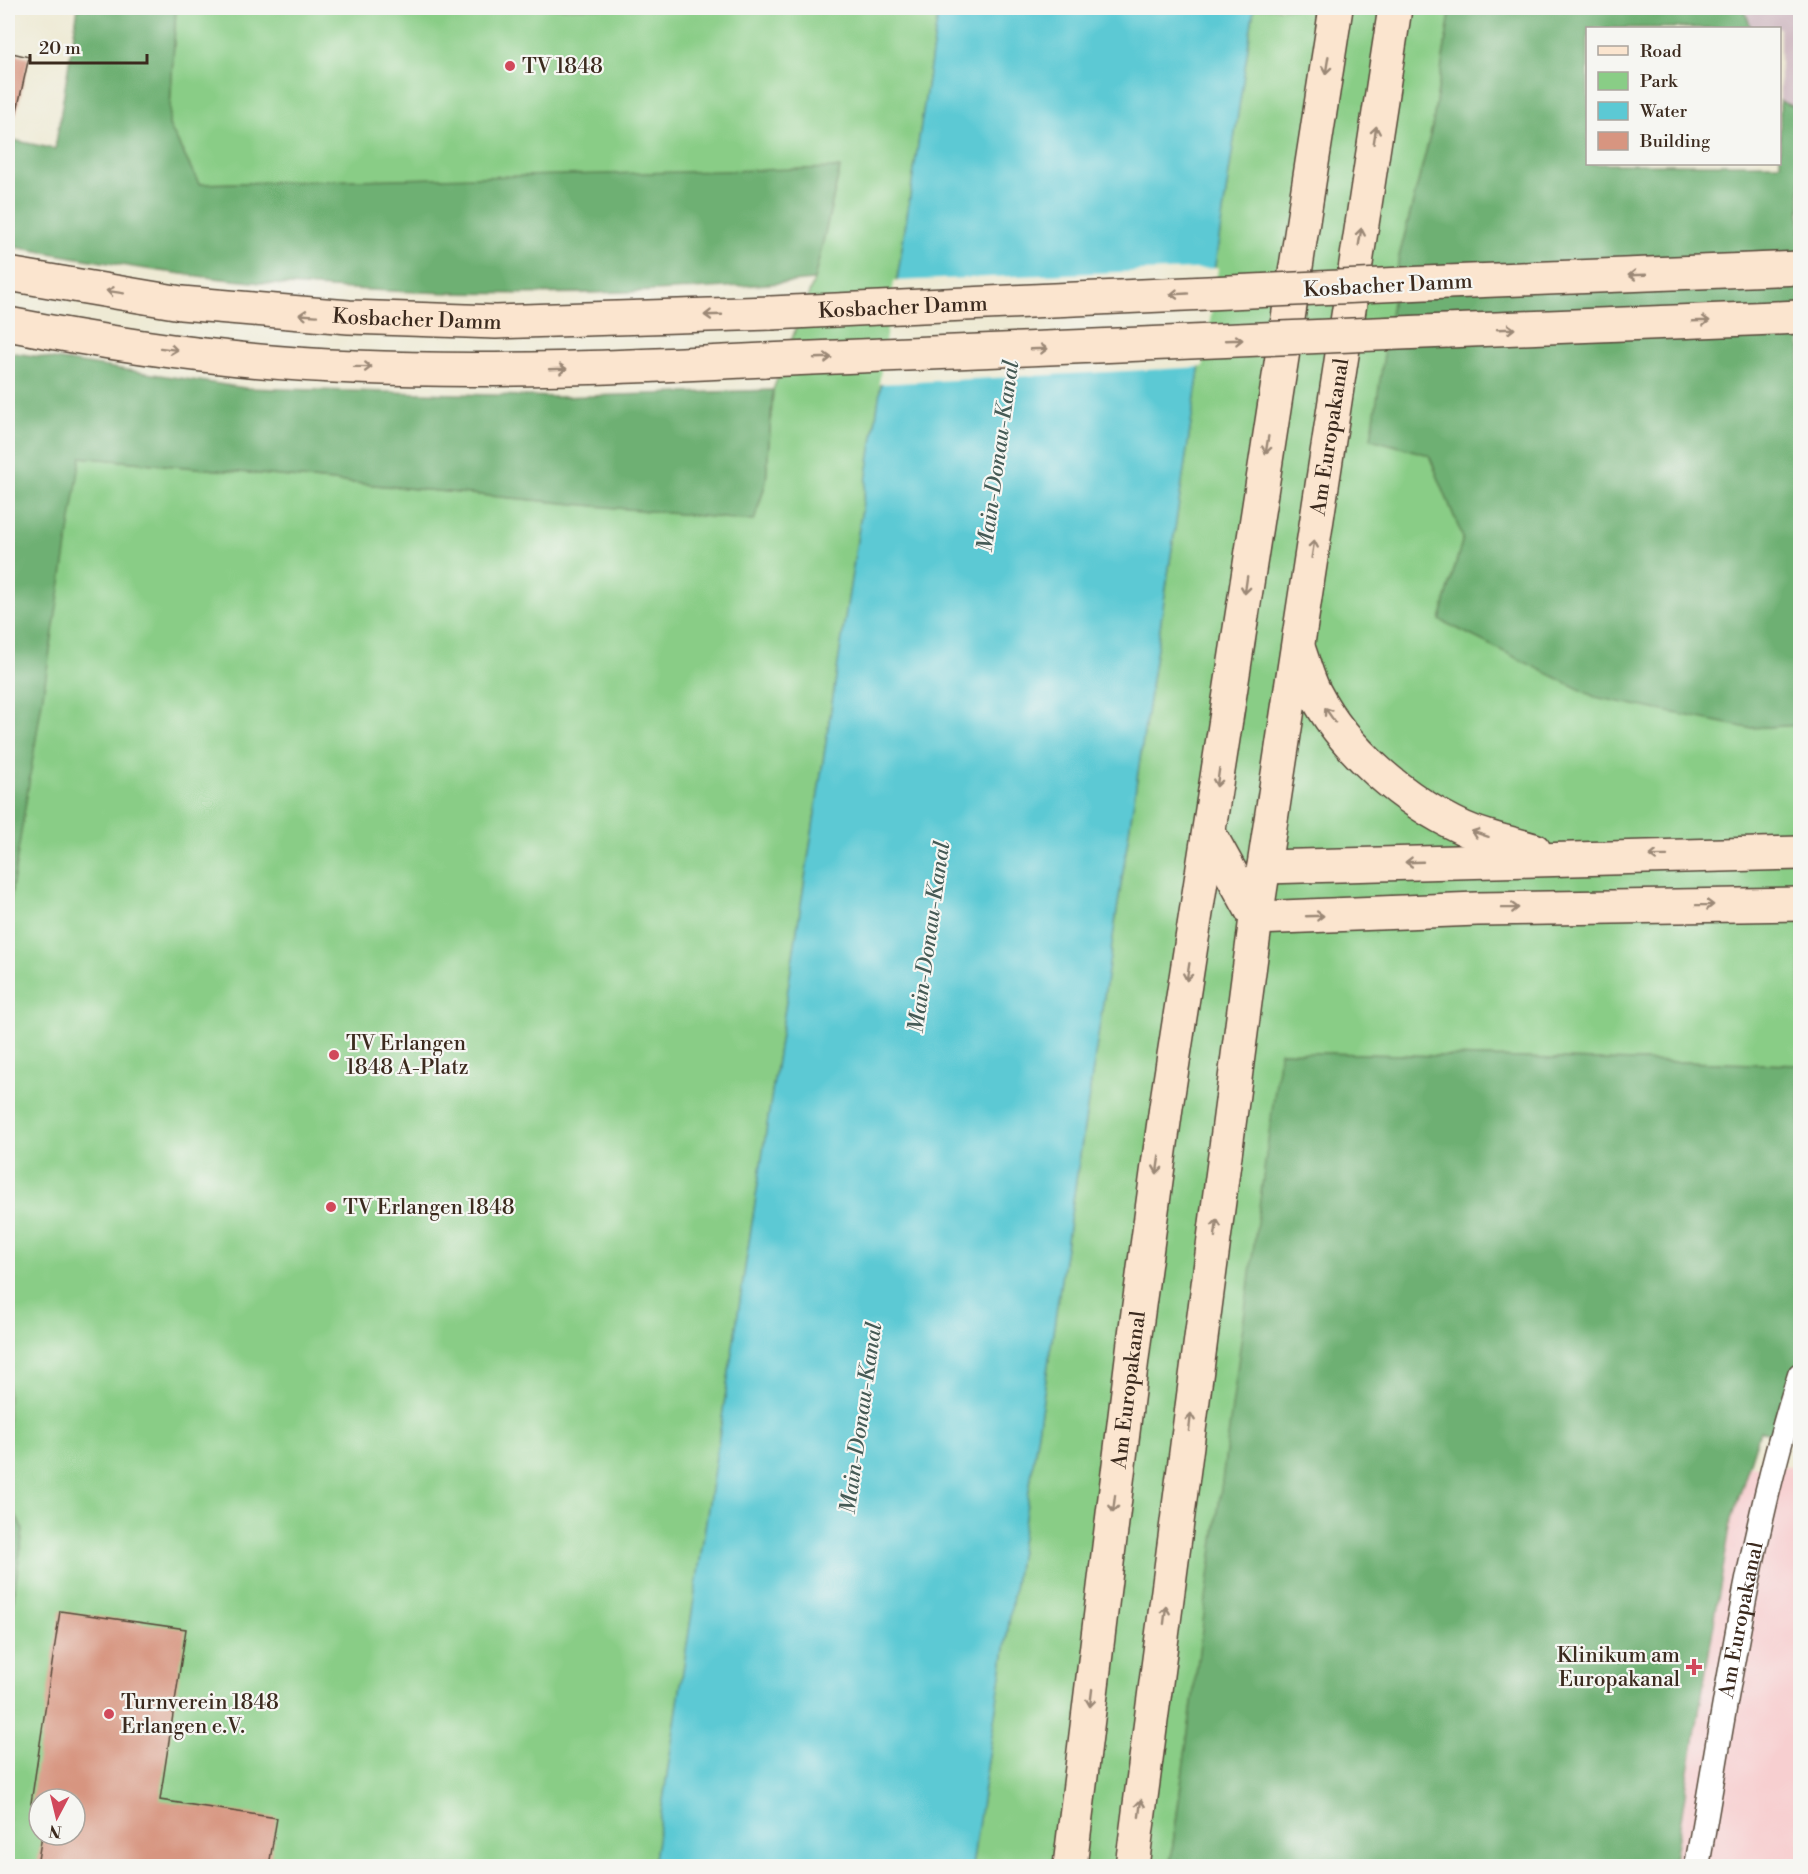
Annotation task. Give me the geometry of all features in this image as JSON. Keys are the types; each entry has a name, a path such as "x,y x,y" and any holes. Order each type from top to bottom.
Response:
{"main road":[{"name":"Am Europakanal","path":"1070,1866 1134,1342 1166,1107 1210,835 1254,527 1336,8"},
{"name":"Am Europakanal","path":"1132,1866 1256,918 1395,8"},
{"name":"Kosbacher Damm","path":"8,274 181,303 349,317 496,322 771,313 1800,268"},
{"path":"8,324 135,345 354,367 550,369 1800,317"},
{"path":"1298,648 1315,693 1329,715 1351,744 1383,776 1418,802 1464,828 1556,858"},
{"path":"1210,835 1256,918 1477,909 1800,904"},
{"path":"1197,915 1264,867 1800,853"}],"lane":[{"name":"Am Europakanal","path":"1697,1866 1740,1623 1774,1462 1800,1375"}],"shaded area":[{"path":"1744,8 1800,8 1800,109 1781,101 1781,27 1751,27"},
{"name":"Klinikum am Europakanal","path":"1615,1464 1800,1467 1800,1866 1560,1866"}],"green space":[{"path":"78,8 176,8 169,125 199,184 840,168 814,280 679,290 544,294 408,292 340,289 206,277 8,246 8,139 55,149"},
{"name":"TV Erlangen 1848","path":"176,8 939,8 653,1866 8,1866 8,1639 23,1530 8,1499 8,914 80,457 754,521 766,482 773,390 814,280 840,169 199,184 169,125"},
{"path":"1254,8 1451,8 1432,128 1399,257 1384,363 1429,455 1463,538 1440,620 1748,728 1800,725 1800,1065 1281,1052 1170,1866 972,1866"},
{"path":"1451,8 1744,8 1751,27 1586,27 1586,165 1781,165 1781,101 1800,109 1800,725 1748,728 1595,697 1440,620 1463,538 1429,455 1371,439 1399,257 1432,128"},
{"path":"8,352 245,388 558,397 773,390 766,482 754,521 81,457 8,914"},
{"path":"1280,1052 1800,1065 1800,1435 1760,1431 1731,1522 1673,1866 1170,1866"},
{"path":"8,1499 23,1530 8,1639"}],"water":[{"name":"Main-Donau-Kanal","path":"939,8 1254,8 972,1866 653,1866"}],"pier":[{"path":"1218,268 1203,367 879,384 894,281"}],"building":[{"path":"8,52 29,57 16,115 8,113"},
{"name":"Turnverein 1848 Erlangen e.V.","path":"60,1611 186,1629 160,1800 277,1818 269,1866 37,1866 40,1847 87,1847 87,1787 33,1787"}],"place":[{"name":"TV 1848","path":"510,66"},
{"name":"TV Erlangen 1848 A-Platz","path":"334,1055"},
{"name":"TV Erlangen 1848","path":"331,1207"},
{"name":"Klinikum am Europakanal","path":"1694,1667"},
{"name":"Turnverein 1848 Erlangen e.V.","path":"109,1714"}]}
